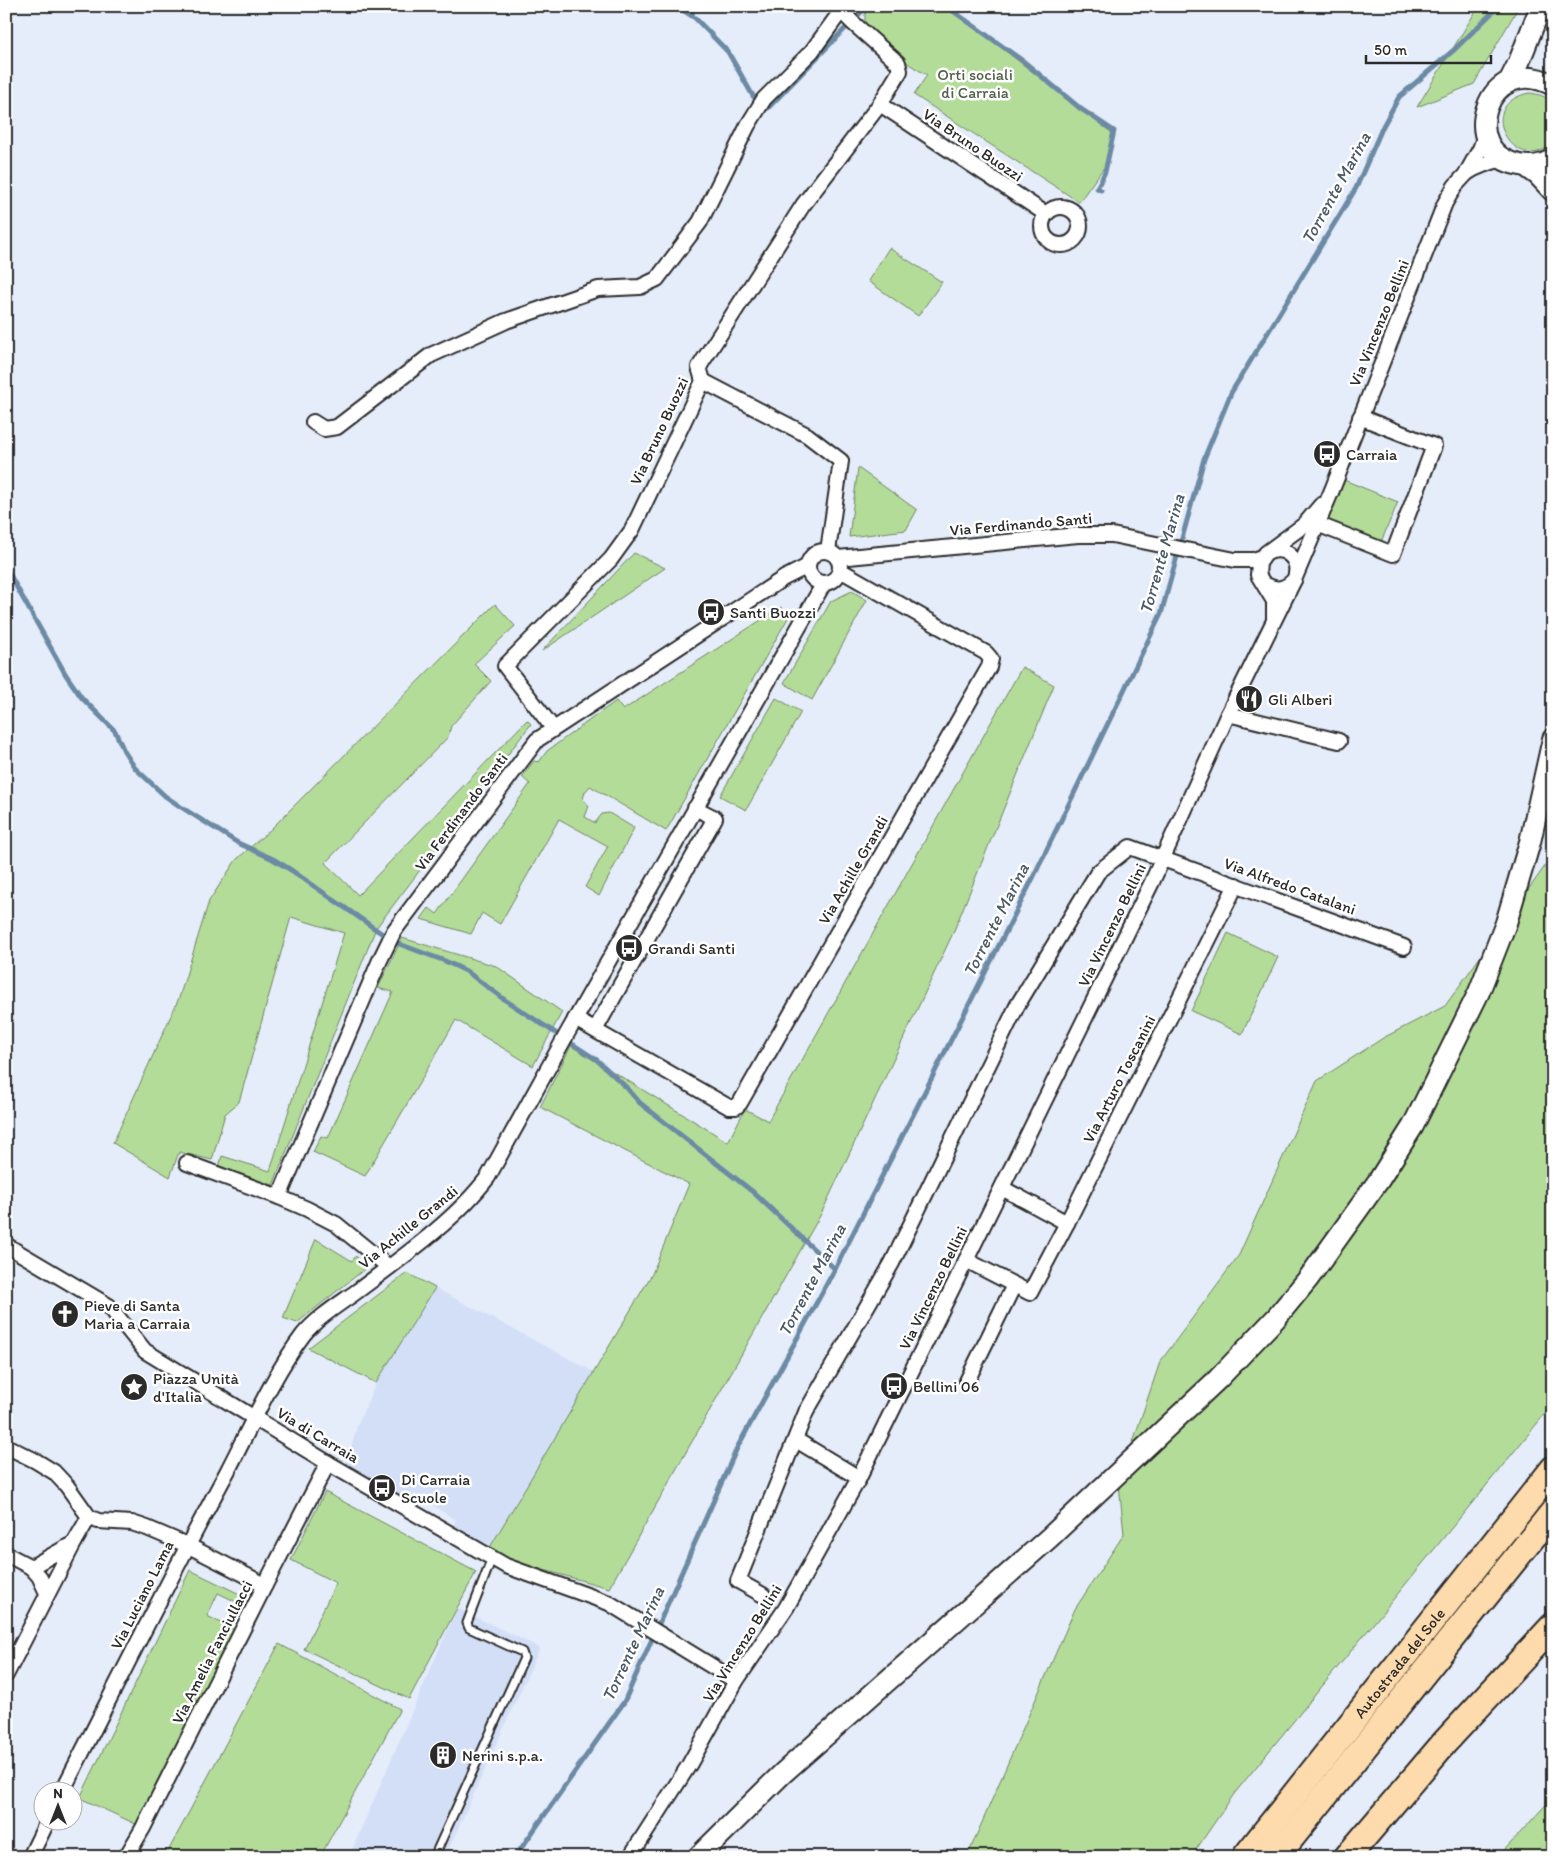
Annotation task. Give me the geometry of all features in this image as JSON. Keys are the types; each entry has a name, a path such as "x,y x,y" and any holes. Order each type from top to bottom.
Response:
{"highway":[{"name":"Autostrada del Sole","path":"1244,1857 1553,1469"},
{"name":"Autostrada del Sole","path":"1276,1857 1553,1512"},
{"path":"1348,1857 1445,1742 1553,1626"}],"main road":[{"path":"1508,82 1519,62 1542,6"},
{"path":"1528,40 1532,62 1548,82"},
{"path":"1548,82 1526,77 1508,82 1497,90 1489,100 1484,114 1486,135 1490,145 1504,159 1515,164 1527,166 1538,166 1553,159"},
{"path":"1527,166 1553,191"},
{"path":"698,1857 783,1772 1049,1538 1168,1427 1263,1332 1308,1279 1373,1188 1413,1126 1479,992 1506,923 1530,842 1553,739"}],"street":[{"name":"Via Bruno Buozzi","path":"553,728 505,666 611,559 632,530 704,381 699,367 803,205 880,104 900,71 898,63 848,18 844,7"},
{"path":"313,422 324,429 337,428 431,355 506,321 598,289 640,287 657,279 700,222 748,125 764,99 812,50 844,7"},
{"name":"Via Bruno Buozzi","path":"880,104 1046,214"},
{"name":"Via Vincenzo Bellini","path":"630,1857 690,1765 736,1682 786,1608 859,1478 1163,859 1228,714 1295,578 1332,490 1445,203 1455,186 1466,174 1486,135"},
{"name":"Via Vincenzo Bellini","path":"1466,174 1477,167 1504,159"},
{"path":"704,381 808,435 841,461 835,560 839,575 832,581 824,583 814,579 808,566"},
{"path":"1317,524 1393,554 1434,446 1360,417"},
{"name":"Via Vincenzo Bellini","path":"1264,555 1304,525 1332,490"},
{"name":"Via Ferdinando Santi","path":"279,1197 394,931 537,740 784,578 808,566 817,552 835,560 1078,535 1112,536 1234,560 1254,560 1264,555"},
{"path":"1278,550 1289,554 1296,563 1295,578 1289,585 1278,589 1262,580 1258,569 1264,555 1278,550"},
{"name":"Via Achille Grandi","path":"576,1019 729,1107 736,1108 989,667 990,659 986,653 835,560"},
{"name":"Via Ferdinando Santi","path":"1234,560 1262,580"},
{"name":"Via Vincenzo Bellini","path":"1262,580 1271,594 1274,606 1273,624"},
{"name":"Via Achille Grandi","path":"256,1418 275,1380 303,1335 316,1322 459,1211 488,1178 568,1032 824,583"},
{"path":"1228,714 1339,741"},
{"path":"594,1030 715,818 695,808"},
{"name":"Via Alfredo Catalani","path":"796,1440 806,1412 892,1263 1017,1006 1098,872 1130,847 1404,946"},
{"name":"Via Arturo Toscanini","path":"1014,1285 1030,1293 1236,886"},
{"path":"187,1163 308,1209 336,1224 389,1267"},
{"path":"1002,1188 1067,1223"},
{"name":"Via di Carraia","path":"6,1245 109,1306 144,1351 328,1462 506,1566 608,1603 736,1682"},
{"path":"966,1260 1014,1285 967,1381"},
{"name":"Via Luciano Lama","path":"68,1780 187,1545 256,1418"},
{"path":"762,1595 738,1581 796,1440 859,1478"},
{"path":"6,1446 54,1472 67,1486 89,1517 98,1521 132,1523 187,1545 265,1585"},
{"name":"Via Amelia Fanciullacci","path":"126,1857 143,1828 328,1462"},
{"path":"6,1675 47,1593 89,1517"},
{"path":"31,1567 74,1543"},
{"path":"6,1554 31,1567 39,1576 47,1593"},
{"path":"30,1857 43,1830"}],"lane":[{"path":"434,1857 524,1658 522,1652 469,1628 468,1623 492,1558"}],"shaded area":[{"path":"435,1288 594,1372 490,1547 453,1528 456,1520 415,1494 409,1502 347,1465 357,1426 376,1383"},
{"path":"457,1608 540,1648 445,1857 349,1857"}],"green space":[{"name":"Orti sociali di Carraia","path":"870,6 947,6 1112,133 1105,166 1079,202 914,95 927,75 893,52 865,24 865,14"},
{"path":"1479,6 1519,6 1474,84 1417,107"},
{"path":"1529,93 1542,96 1553,103 1553,142 1540,151 1527,152 1515,147 1506,137 1502,124 1503,111 1511,100"},
{"path":"889,248 942,282 918,316 868,281"},
{"path":"858,468 917,510 906,530 849,537"},
{"path":"1344,480 1398,502 1381,542 1327,520"},
{"path":"634,553 665,568 542,651"},
{"path":"852,591 867,600 812,700 784,683 831,601"},
{"path":"495,604 515,626 474,664 491,681 451,726 448,737 325,863 358,895 527,720 531,724 376,928 273,1185 219,1167 222,1156 270,1171 344,933 291,917 239,1102 225,1114 212,1160 179,1152 170,1177 113,1143 179,998 209,901 236,860 270,830"},
{"path":"781,607 788,618 666,831 590,786 585,792 583,799 589,806 585,817 595,823 602,814 609,813 634,828 599,896 585,887 608,846 559,819 500,924 482,913 471,934 421,919 429,908 437,914 530,784 522,777 534,761 539,762 547,751 616,701 623,710"},
{"path":"1022,667 1054,685 953,933 821,1214 609,1588 486,1554 652,1274 689,1184 540,1107 571,1046 728,1142 745,1109 768,1121"},
{"path":"776,698 801,712 746,810 720,796"},
{"path":"1553,855 1553,1404 1234,1794 1191,1857 967,1857 1075,1609 1124,1534 1119,1483 1160,1362 1239,1255 1317,1081 1383,1038 1445,1006"},
{"path":"1228,933 1278,957 1242,1034 1191,1011"},
{"path":"402,938 496,966 562,1012 533,1066 456,1020 365,1176 313,1152 321,1136 328,1138 393,992 378,988"},
{"path":"316,1239 352,1261 356,1256 366,1268 297,1323 283,1318"},
{"path":"407,1273 435,1288 376,1383 308,1348"},
{"path":"325,1492 476,1572 409,1699 304,1649 336,1583 291,1560"},
{"path":"190,1570 250,1599 247,1607 218,1593 207,1616 236,1630 142,1827 82,1799 82,1794"},
{"path":"279,1644 400,1709 320,1857 165,1857"},
{"path":"1553,1797 1553,1857 1498,1857"}],"waterway":[{"path":"676,6 695,18 728,52 753,96 768,108 867,6"},
{"path":"692,16 693,6"},
{"path":"946,6 1023,61 1081,109 1114,131 1105,172 1097,188 1101,190"},
{"name":"Torrente Marina","path":"515,1857 624,1702 737,1448 835,1269 1031,882 1161,614 1204,459 1231,393 1356,188 1383,126 1399,97 1455,49 1499,6"},
{"path":"6,568 66,675 82,698 115,731 124,751 135,768 165,796 238,843 273,859 291,870 394,942 466,971 505,1000 597,1060 640,1103 753,1192 835,1269"}],"place":[{"name":"Carraia","path":"1327,454"},
{"name":"Santi Buozzi","path":"711,612"},
{"name":"Gli Alberi","path":"1249,699"},
{"name":"Grandi Santi","path":"629,948"},
{"name":"Pieve di Santa Maria a Carraia","path":"65,1314"},
{"name":"Bellini 06","path":"894,1386"},
{"name":"Piazza Unità d'Italia","path":"134,1387"},
{"name":"Di Carraia Scuole","path":"382,1488"},
{"name":"Nerini s.p.a.","path":"443,1755"}]}
